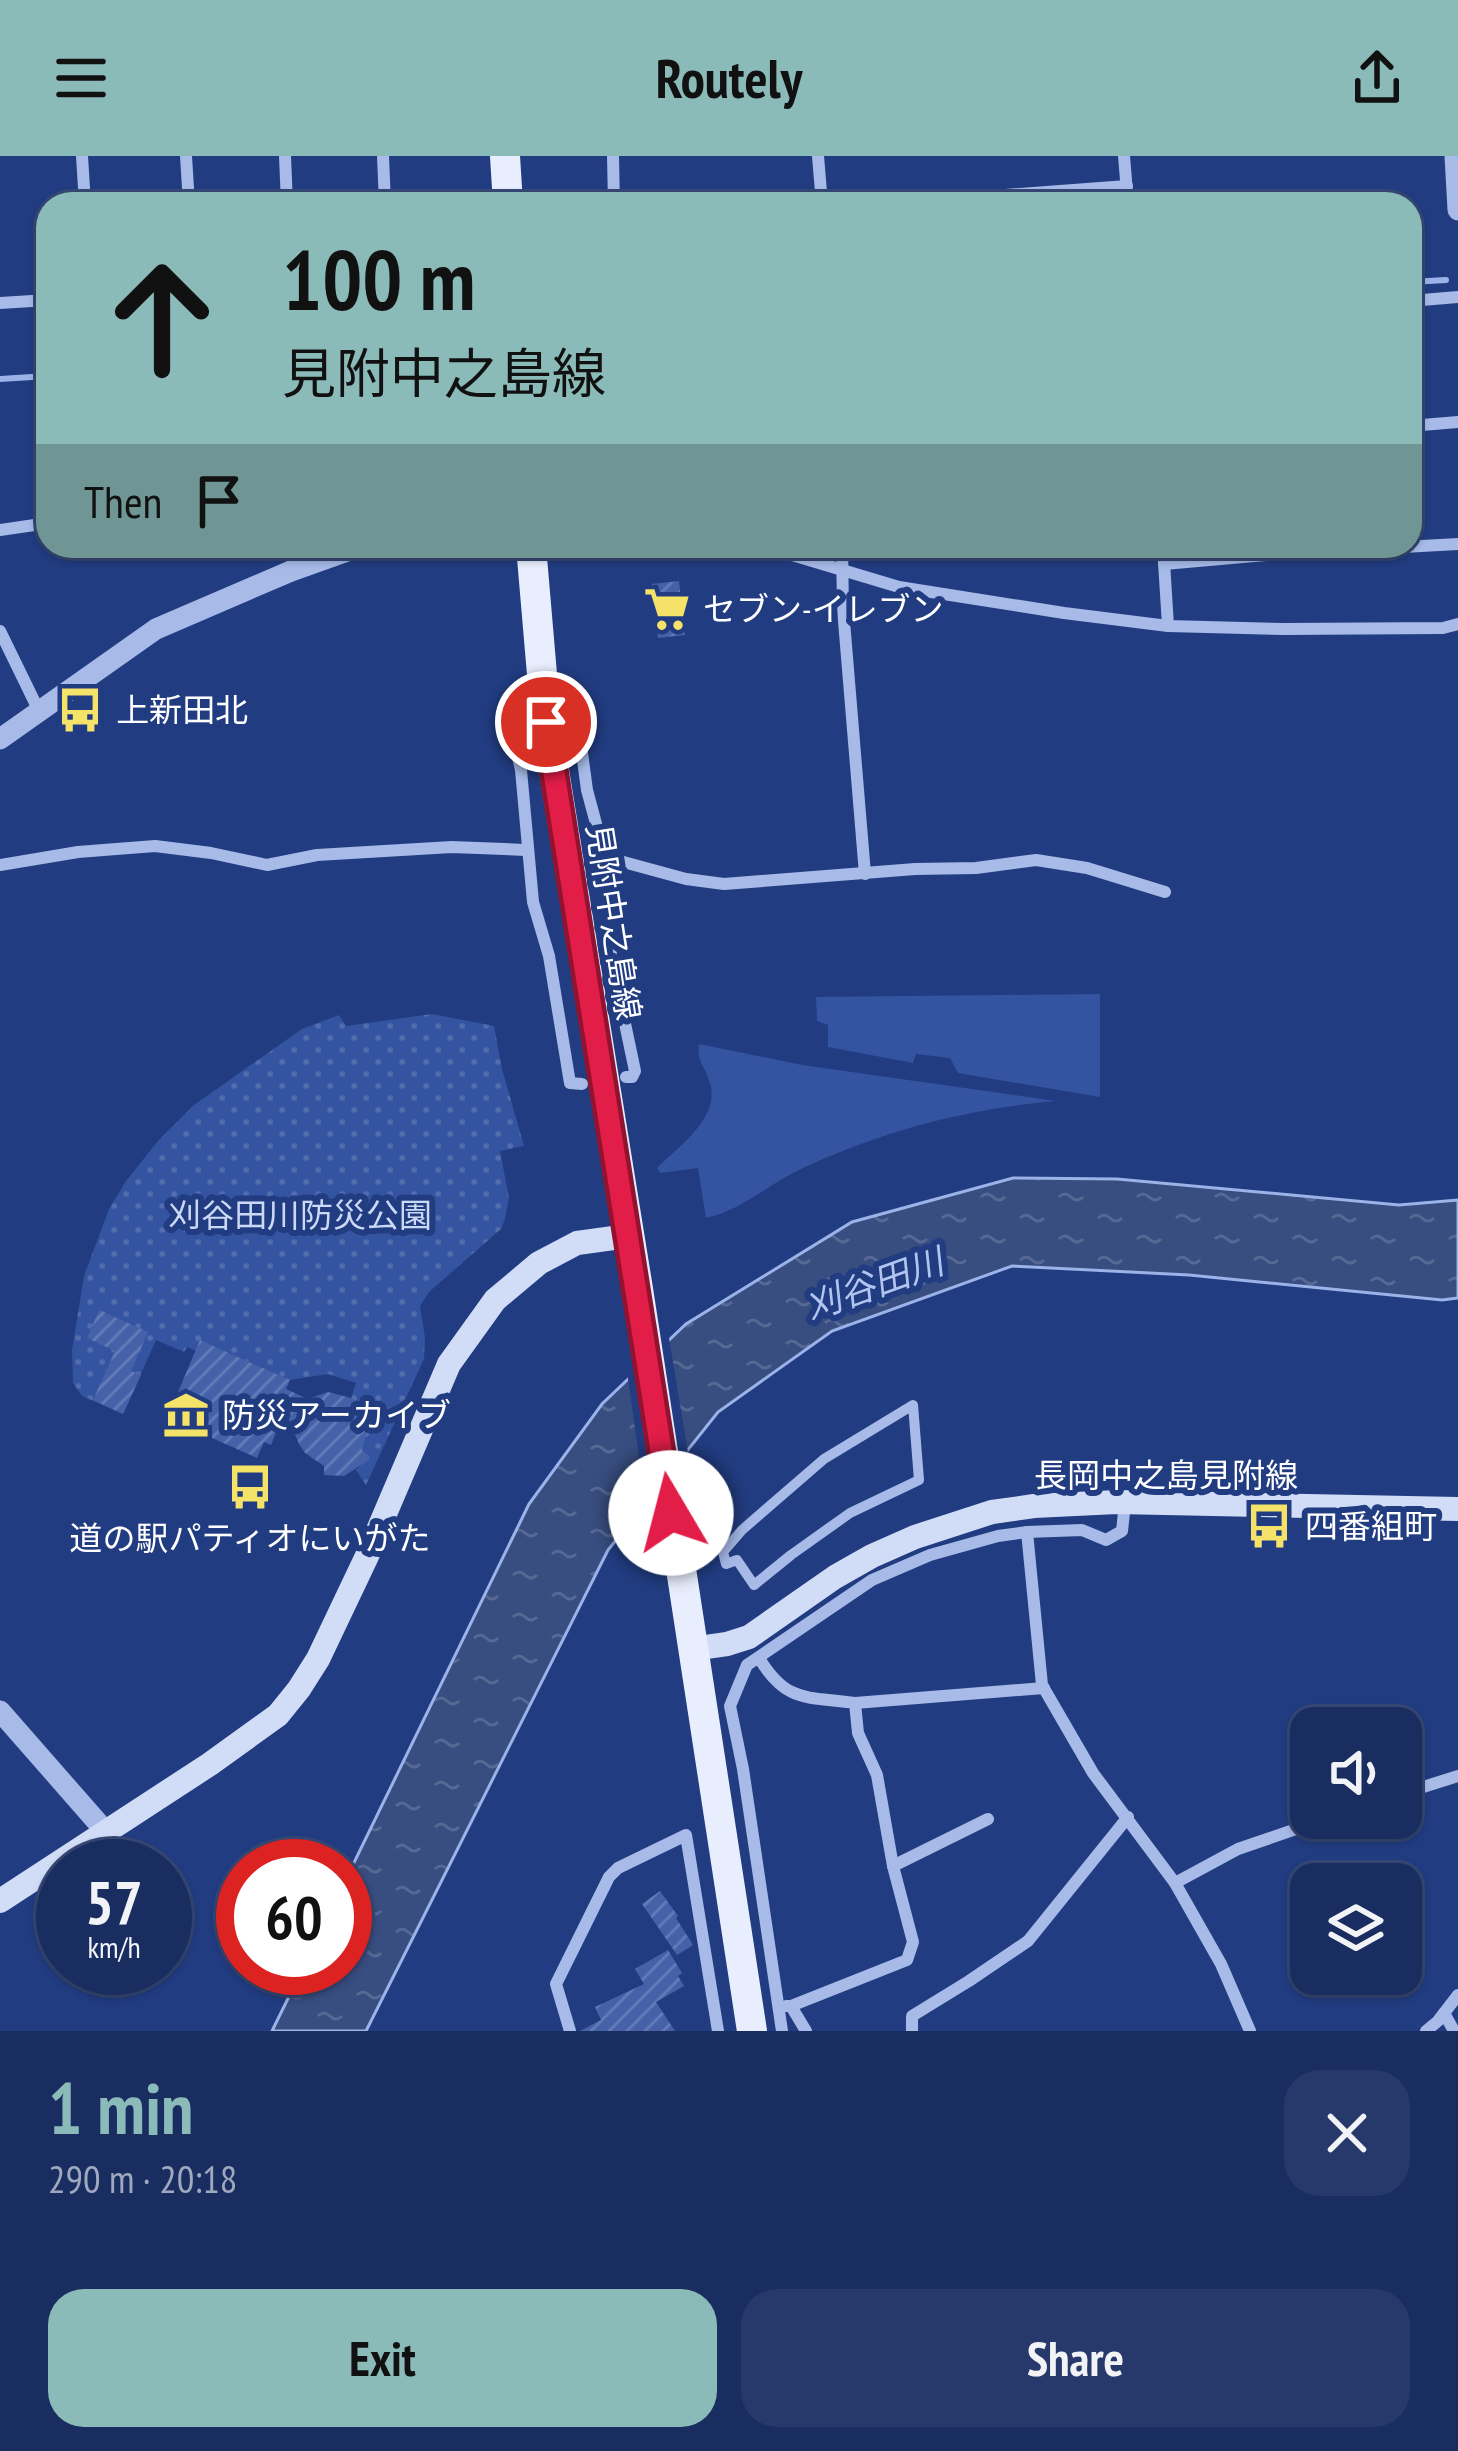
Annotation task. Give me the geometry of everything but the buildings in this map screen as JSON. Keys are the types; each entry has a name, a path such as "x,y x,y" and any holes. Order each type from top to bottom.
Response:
{"main road":[{"path":"505,156 507,192"},
{"name":"見附中之島線","path":"532,558 546,722 692,1649"},
{"path":"0,1901 278,1715 318,1659 449,1364 495,1300 539,1263 577,1243 628,1236"},
{"name":"長岡中之島見附線","path":"692,1649 749,1637 872,1556 992,1512 1125,1502 1458,1509"},
{"path":"692,1649 752,2031"}],"street":[{"path":"82,156 84,192"},
{"path":"186,156 188,192"},
{"path":"285,156 286,192"},
{"path":"383,156 384,192"},
{"path":"614,156 614,192"},
{"path":"818,156 821,192"},
{"path":"1124,156 1127,192"},
{"path":"1455,156 1458,210"},
{"path":"1045,192 1127,186"},
{"path":"1422,300 1458,297"},
{"path":"0,303 36,301"},
{"path":"1422,425 1458,422"},
{"path":"0,530 36,525"},
{"path":"1422,546 1458,544"},
{"path":"0,739 156,629 328,558"},
{"path":"799,558 898,587 1168,626 1443,628 1458,624"},
{"path":"842,558 865,874"},
{"path":"1164,558 1168,626"},
{"path":"1164,565 1236,558"},
{"path":"0,631 39,711"},
{"path":"582,1084 570,1083 549,956 533,902 521,770 513,736 546,722 576,721 582,728 587,790 605,856 611,957 635,1071 626,1077"},
{"path":"0,865 155,846 267,865 317,855 452,847 526,850"},
{"path":"605,856 686,879 724,884 1036,860 1087,868 1165,892"},
{"path":"913,1405 920,1480 850,1514 754,1585 737,1560 726,1564 723,1552 742,1530 824,1459 913,1405"},
{"path":"782,2031 785,2007 730,1706 748,1665 888,1571 998,1536 1082,1530 1106,1540 1122,1531 1125,1502"},
{"path":"1027,1532 1044,1688 1093,1773 1175,1883 1221,1964 1250,2031"},
{"path":"759,1658 772,1679 787,1691 800,1697 855,1703 1044,1688"},
{"path":"785,2007 907,1960 913,1942 893,1866 878,1774 858,1733 855,1703"},
{"path":"0,1711 106,1832"},
{"path":"1422,1787 1458,1776"},
{"path":"912,2031 912,2016 1028,1941 1128,1817"},
{"path":"893,1866 988,1819"},
{"path":"1175,1883 1238,1849 1290,1831"},
{"path":"570,2031 556,1984 603,1886 619,1868 686,1835 718,2031"},
{"path":"1426,2031 1458,1995"},
{"path":"785,2007 806,2031"},
{"path":"1444,2013 1454,2031"}],"green space":[{"path":"1100,994 1100,1097 958,1073 950,1058 916,1054 913,1063 828,1047 828,1025 817,1021 816,997"},
{"name":"刈谷田川防災公園","path":"432,1014 494,1026 524,1146 500,1151 509,1198 501,1229 429,1292 420,1306 424,1359 366,1485 356,1470 370,1456 361,1449 363,1415 351,1398 356,1383 328,1374 290,1380 201,1341 196,1351 187,1347 184,1352 156,1340 123,1414 82,1396 73,1383 72,1350 84,1276 109,1209 158,1141 194,1105 302,1029 339,1015 346,1026"},
{"path":"699,1044 802,1065 1056,1101 991,1109 866,1142 706,1218 698,1168 660,1173 657,1168 696,1129 710,1106 712,1093"}],"water":[{"name":"刈谷田川","path":"1013,1178 1117,1179 1399,1205 1458,1200 1458,1298 1189,1275 1012,1266 832,1331 718,1412 608,1550 366,2031 272,2031 290,1995 372,1995 372,1839 365,1839 529,1504 602,1404 686,1324 852,1222"}],"pier":[{"path":"668,1332 689,1459 647,1511 627,1372"}],"waterway":[{"path":"1422,281 1446,280"},
{"path":"0,379 36,377"}],"place":[{"name":"セブン-イレブン","path":"667,609"},
{"name":"上新田北","path":"80,710"},
{"name":"防災アーカイブ","path":"186,1415"},
{"name":"道の駅パティオにいがた","path":"250,1487"},
{"name":"四番組町","path":"1269,1526"}],"route":[{"path":"546,722 671,1513"}]}
